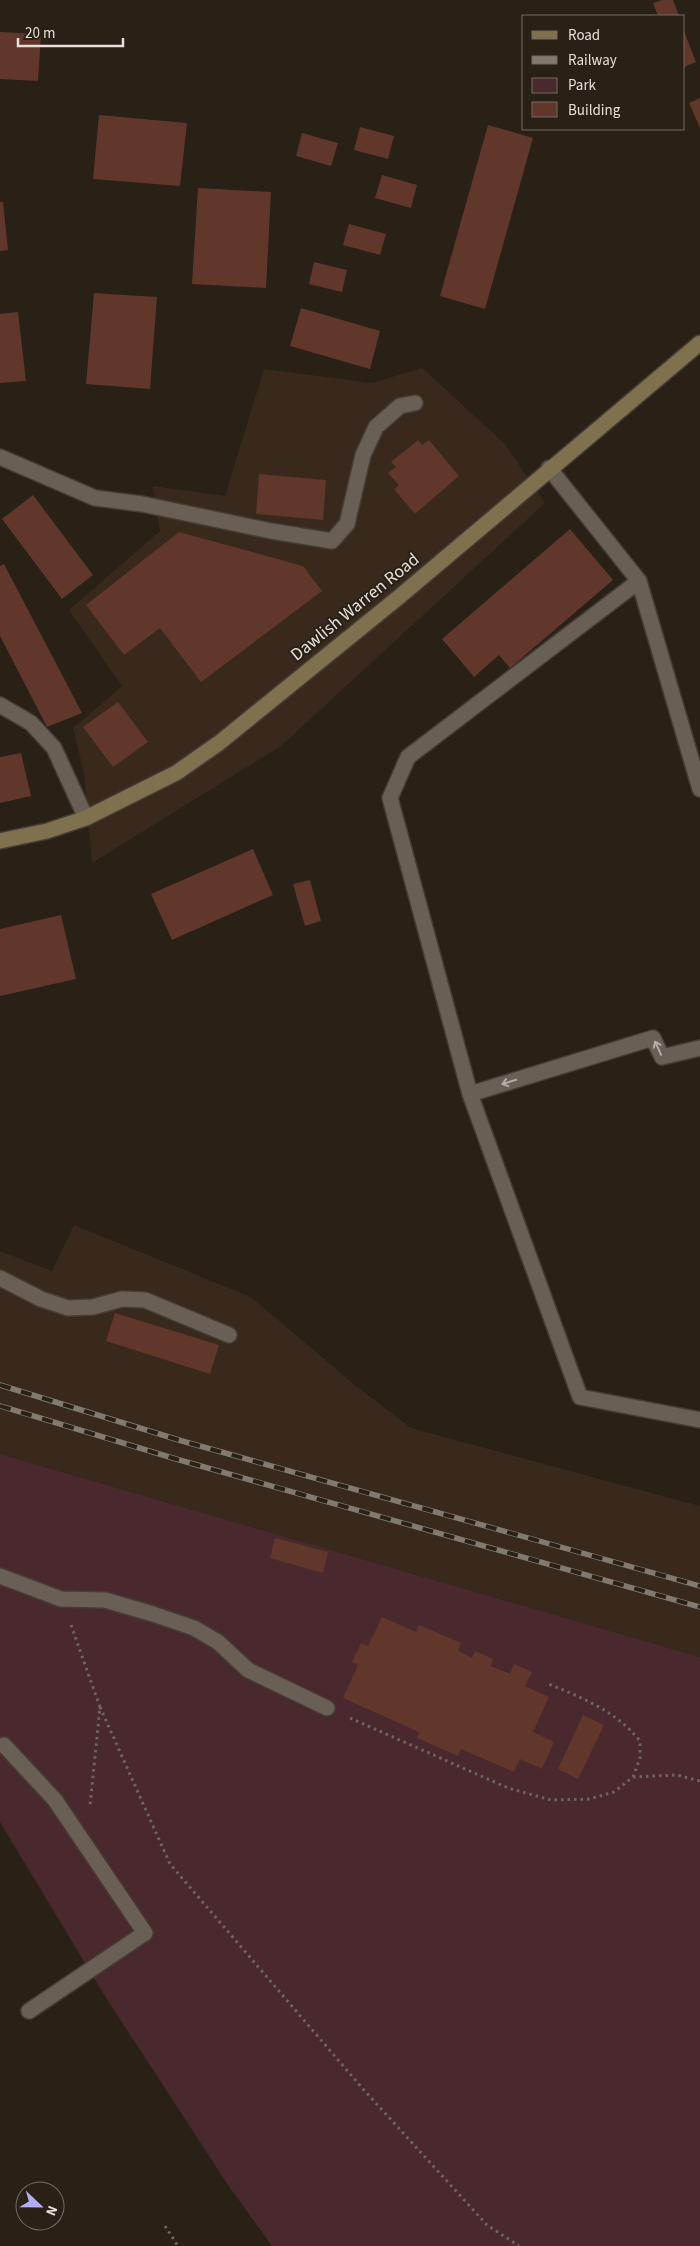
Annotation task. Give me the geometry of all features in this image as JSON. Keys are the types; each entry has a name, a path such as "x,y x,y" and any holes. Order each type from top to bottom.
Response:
{"street":[{"name":"Dawlish Warren Road","path":"0,841 47,832 86,818 176,773 219,743 399,597 549,468 700,343"},
{"path":"0,457 95,498 142,504 271,531 332,541 348,524 363,455 376,426 400,406 415,403"},
{"path":"549,468 639,581 700,789"},
{"path":"639,581 408,757 390,798 470,1094 580,1398 700,1420"},
{"path":"0,705 31,723 54,748 86,818"},
{"path":"470,1094 653,1038 662,1056 700,1048"},
{"path":"0,1278 41,1299 68,1308 92,1307 122,1300 145,1300 229,1335"},
{"path":"0,1576 62,1599 105,1600 194,1628 218,1642 248,1670 327,1708"},
{"path":"4,1745 55,1800 145,1933 29,2012"}],"path":[{"path":"62,1599 100,1707 170,1864 395,2125 486,2224 519,2246"},
{"path":"327,1708 508,1788 551,1800 589,1799 614,1792 633,1777 640,1758 640,1741 628,1726 584,1698 546,1683"},
{"path":"93,1815 90,1806 100,1707"},
{"path":"633,1777 677,1775 700,1781"},
{"path":"165,2226 178,2246"}],"shaded area":[{"path":"422,368 505,444 545,503 281,746 92,863 84,773 73,728 122,686 69,610 160,531 153,486 225,496 264,369 372,383"},
{"path":"74,1225 251,1297 356,1386 411,1428 700,1506 700,1657 0,1454 0,1251 52,1271"}],"green space":[{"path":"0,1454 700,1657 700,2246 272,2246 228,2185 103,1993 0,1822"}],"building":[{"path":"662,0 673,0 679,15 658,15 653,3"},
{"path":"0,32 41,34 38,81 0,79"},
{"path":"685,34 696,62 685,67"},
{"path":"700,98 700,128 689,103"},
{"path":"99,115 187,123 180,186 93,179"},
{"path":"488,125 533,138 485,309 440,296"},
{"path":"360,127 394,136 388,159 354,150"},
{"path":"302,133 338,143 331,166 296,156"},
{"path":"382,175 417,185 411,208 375,198"},
{"path":"198,188 271,192 266,288 192,284"},
{"path":"0,202 3,202 8,250 0,251"},
{"path":"349,224 386,234 380,255 343,245"},
{"path":"314,262 347,270 342,292 309,284"},
{"path":"94,293 157,297 150,389 86,384"},
{"path":"301,308 380,331 370,369 290,346"},
{"path":"18,312 26,381 0,383 0,314"},
{"path":"418,440 422,445 429,440 459,476 415,514 394,489 399,485 388,473 396,467 391,462"},
{"path":"259,474 326,480 323,520 256,514"},
{"path":"33,495 93,575 62,599 2,519"},
{"path":"570,529 613,580 510,668 499,655 474,677 442,639"},
{"path":"179,532 303,566 322,591 201,682 160,628 124,655 86,605"},
{"path":"4,564 82,713 47,727 0,636 0,566"},
{"path":"118,702 148,742 113,767 83,727"},
{"path":"21,753 31,796 0,803 0,757"},
{"path":"253,849 273,895 172,940 151,894"},
{"path":"310,880 321,921 305,926 293,884"},
{"path":"61,915 76,979 0,996 0,929"},
{"path":"115,1313 219,1345 210,1374 106,1341"},
{"path":"275,1538 328,1552 323,1573 270,1558"},
{"path":"382,1617 416,1632 419,1625 461,1643 458,1651 472,1658 475,1651 493,1659 491,1666 510,1674 514,1664 532,1672 525,1686 549,1697 533,1732 554,1742 542,1769 520,1759 514,1772 461,1749 458,1756 417,1738 419,1732 343,1698 358,1665 352,1662 361,1643 368,1646"},
{"path":"583,1715 604,1725 578,1779 558,1769"}],"railway":[{"path":"0,1385 182,1441 700,1586"},
{"path":"0,1406 176,1459 700,1607"}]}
